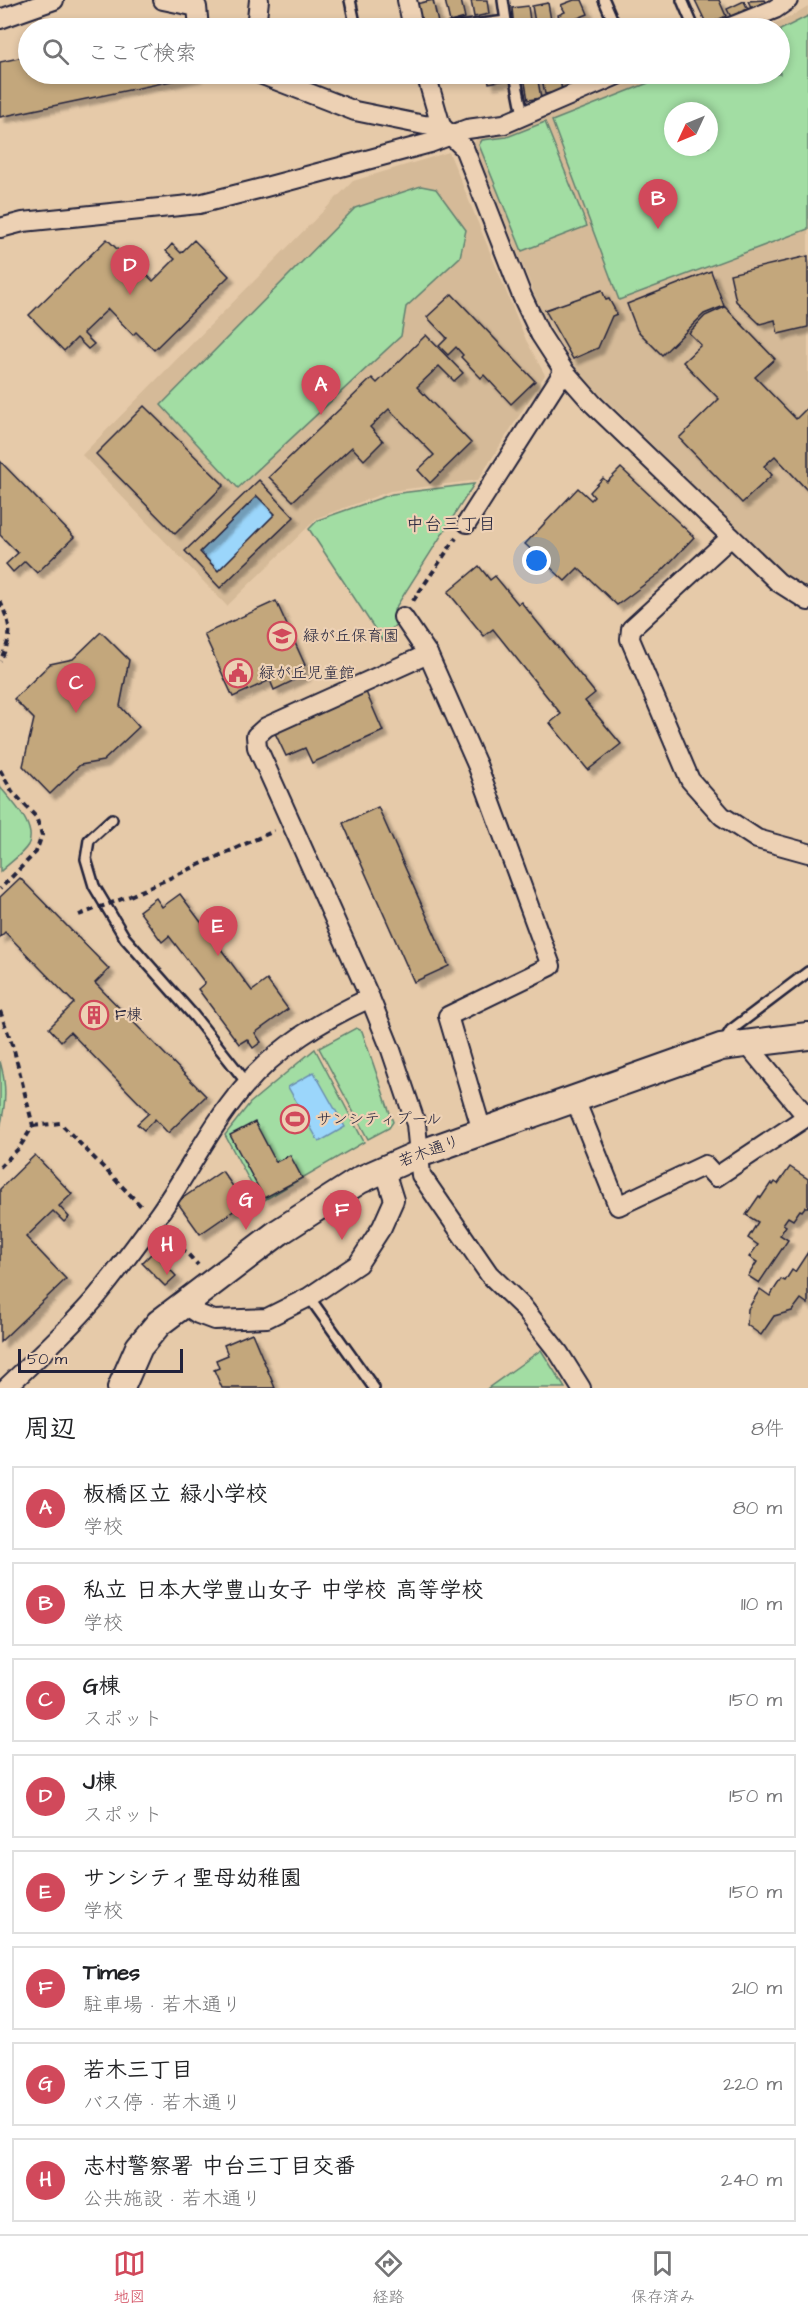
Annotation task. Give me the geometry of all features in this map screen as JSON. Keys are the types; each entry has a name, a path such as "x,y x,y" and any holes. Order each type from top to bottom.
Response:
{"street":[{"path":"0,19 54,0"},
{"path":"163,0 197,7 198,18"},
{"path":"257,18 259,0"},
{"path":"407,0 411,18"},
{"path":"749,18 782,2"},
{"path":"286,84 355,111 447,131"},
{"path":"430,84 447,131 464,148 526,306 540,334 564,371 593,404 778,582 808,601"},
{"path":"0,228 23,222 199,204 398,152 447,131 504,124 596,84"},
{"path":"467,523 564,371"},
{"path":"731,537 631,629 630,639 690,780 722,816 757,839 808,853"},
{"path":"403,617 428,654 478,767 551,966 448,1016 482,1131"},
{"path":"428,654 266,727 256,736 257,747 370,998 391,1050 416,1124 421,1175 489,1274 522,1306 559,1353 580,1388"},
{"path":"6,1388 93,1301 161,1211 220,1119 247,1083 290,1042 370,998"},
{"name":"若木通り","path":"121,1388 139,1347 159,1323 279,1232 352,1185 384,1168 574,1097 734,1045 808,1036"},
{"path":"574,1097 618,1206 705,1165 716,1177 808,1117 734,1045"},
{"path":"183,1304 198,1314 214,1320 267,1318 309,1297 358,1264 382,1227 394,1200 384,1168"}],"lane":[{"path":"350,0 354,18"},
{"path":"503,0 506,18"},
{"path":"604,0 612,18"},
{"path":"682,0 690,18"},
{"path":"517,84 523,115"},
{"path":"112,819 89,840 86,859 94,886 125,939 194,1016 247,1083"},
{"path":"734,1045 731,1030 808,972"},
{"path":"309,1297 374,1388"}],"path":[{"path":"403,617 467,523"},
{"path":"0,601 9,622 10,641 0,661"},
{"path":"0,770 12,791 36,817 42,835 36,852 0,889"},
{"path":"79,915 130,896 278,830"},
{"path":"0,1011 14,1050 33,1126 19,1148 0,1167"},
{"path":"33,1126 60,1123 145,1209"},
{"path":"162,1227 198,1264"}],"shaded area":[{"path":"808,6 808,591 791,580 576,371 541,311 474,143 478,136 505,134 628,84 790,84 790,18 787,18"},
{"path":"449,152 526,340 545,375 478,480 390,491 317,518 227,606 82,455 353,181"}],"green space":[{"path":"808,16 808,229 619,300 552,121 646,84 790,84 790,25"},
{"path":"545,122 587,226 522,251 479,145 482,140 507,137"},
{"path":"421,186 436,189 466,230 460,257 406,307 401,336 238,488 161,405 355,208"},
{"path":"474,484 394,610 398,622 382,640 309,529 318,520 392,494"},
{"path":"0,787 22,814 30,838 22,852 0,872"},
{"path":"356,1028 362,1031 393,1122 389,1128 368,1139 319,1048"},
{"name":"サンシティプール","path":"315,1049 364,1142 261,1202 225,1135 250,1103"},
{"path":"0,1061 5,1094 0,1128"},
{"path":"541,1350 565,1388 488,1388"}],"water":[{"path":"257,496 275,514 218,571 200,552"},
{"path":"314,1072 345,1127 319,1142 288,1087"}],"building":[{"path":"433,0 437,18 419,18 416,4"},
{"path":"445,0 461,0 465,18 449,18"},
{"path":"471,0 487,0 489,14 474,17"},
{"path":"574,0 582,0 588,14 578,18 560,18 558,15 565,12 561,5"},
{"path":"695,0 719,0 726,16 704,18"},
{"path":"764,0 767,5 753,11 748,1"},
{"path":"744,1 749,12 732,18 727,9"},
{"path":"548,3 551,18 534,18 532,6"},
{"path":"528,6 530,18 513,18 512,8"},
{"path":"18,58 18,84 158,84 0,117 0,62"},
{"path":"525,84 539,84 541,98 528,100"},
{"path":"543,84 561,84 562,91 545,94"},
{"path":"107,239 153,281 175,259 166,251 172,244 181,253 194,240 229,276 154,350 136,332 133,335 108,309 83,333 94,344 88,349 77,338 64,351 29,315"},
{"path":"808,256 808,327 778,334 775,320 760,324 736,301 730,274"},
{"path":"711,271 724,306 704,314 662,355 637,330 627,304"},
{"path":"602,290 606,300 609,299 617,314 612,316 598,348 573,359 545,310"},
{"path":"452,294 535,381 511,404 484,375 481,378 461,357 463,355 456,347 448,355 439,346 447,338 427,317"},
{"path":"725,307 775,359 755,377 796,419 808,407 808,491 775,456 764,466 772,475 742,503 679,438 719,399 683,362 701,345 689,333 705,316"},
{"path":"426,335 463,373 454,381 439,366 417,387 471,443 430,483 418,470 434,455 389,409 370,427 383,441 364,460 352,447 293,501 269,477 372,378 377,383"},
{"path":"144,406 224,485 175,534 96,454"},
{"path":"0,461 74,537 37,573 25,561 13,572 6,564 18,553 0,535"},
{"path":"621,468 694,537 661,572 617,605 578,568 565,581 525,544 578,488 591,500 594,497 590,492 603,478 607,482"},
{"path":"259,480 294,517 220,588 185,551","holes":["257,496 275,514 218,571 200,552"]},
{"path":"479,566 490,580 495,576 518,604 521,602 595,693 585,701 621,744 588,770 550,723 561,714 493,629 484,636 448,592"},
{"path":"276,601 305,665 301,666 305,675 274,690 270,680 233,697 204,634"},
{"path":"101,632 129,660 120,706 139,727 103,761 80,765 50,794 23,766 34,719 14,699 50,664 73,659"},
{"path":"366,692 383,731 312,763 305,748 286,756 275,733"},
{"path":"378,807 449,966 414,982 343,823"},
{"name":"F棟","path":"20,878 109,969 95,983 206,1096 168,1133 155,1119 144,1130 137,1124 149,1113 70,1032 61,1041 49,1028 74,1003 5,932 0,937 0,897"},
{"path":"180,894 252,991 267,980 288,1009 255,1033 261,1042 253,1048 247,1039 239,1044 198,989 205,983 169,936 162,942 139,911 156,898 162,907"},
{"path":"255,1122 276,1162 290,1155 302,1178 264,1198 230,1135"},
{"path":"35,1155 72,1194 59,1206 69,1217 64,1222 53,1211 26,1237 66,1279 0,1342 0,1189"},
{"path":"790,1167 808,1179 808,1207 800,1210 793,1220 788,1217 783,1224 786,1226 780,1235 788,1240 759,1283 748,1276 757,1262 749,1257 758,1245 748,1238 758,1222 746,1215 759,1196 761,1198 771,1183 778,1184"},
{"path":"222,1171 245,1203 200,1234 177,1202"},
{"path":"153,1252 176,1276 165,1286 142,1263"},
{"path":"808,1252 808,1304 801,1299 792,1311 774,1316 761,1335 747,1325 748,1309 760,1289 770,1296 781,1279 785,1281 792,1270 795,1272"},
{"path":"252,1333 275,1388 222,1388 214,1370 219,1368 216,1360 228,1355 224,1345"}],"place":[{"name":"私立 日本大学豊山女子 中学校 高等学校","path":"658,229"},
{"name":"J棟","path":"130,295"},
{"name":"板橋区立 緑小学校","path":"321,415"},
{"name":"緑が丘保育園","path":"282,636"},
{"name":"緑が丘児童館","path":"238,673"},
{"name":"G棟","path":"76,713"},
{"name":"サンシティ聖母幼稚園","path":"218,956"},
{"name":"F棟","path":"94,1015"},
{"name":"サンシティプール","path":"295,1119"},
{"name":"若木三丁目","path":"246,1230"},
{"name":"Times","path":"342,1240"},
{"name":"志村警察署 中台三丁目交番","path":"167,1275"}],"district":[{"name":"中台三丁目","path":"451,524"}]}
